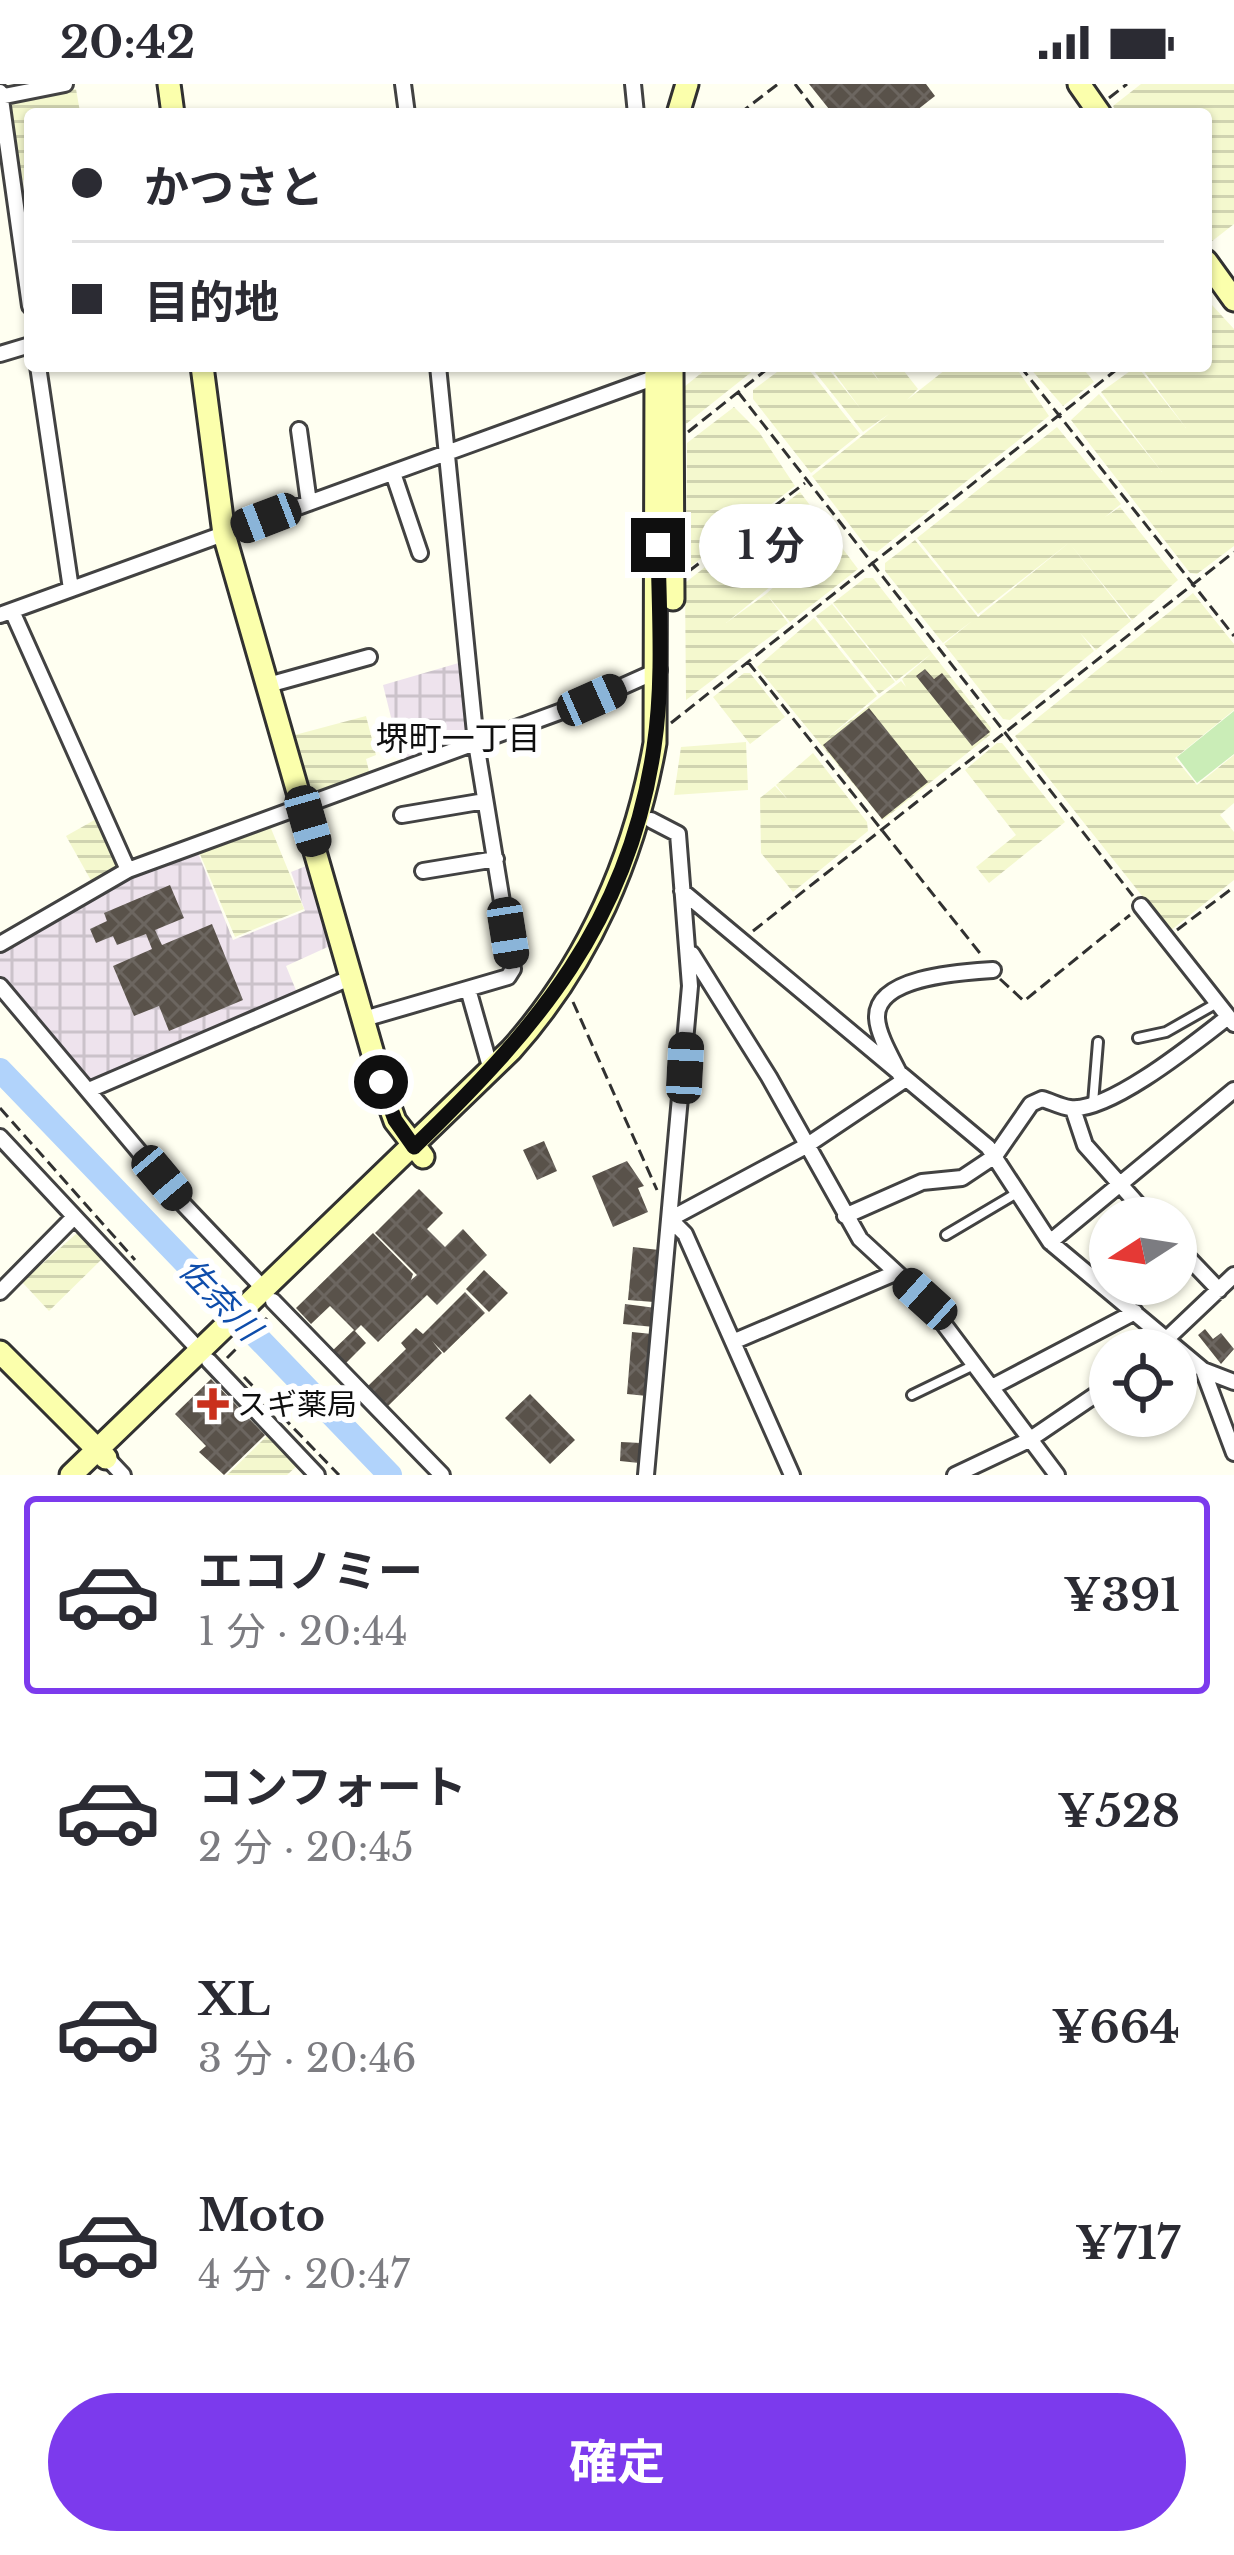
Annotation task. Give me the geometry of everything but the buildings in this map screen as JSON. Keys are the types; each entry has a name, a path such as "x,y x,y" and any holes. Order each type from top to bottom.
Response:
{"street":[{"path":"24,264 0,95 65,84"},
{"path":"1212,269 1234,300"},
{"path":"39,372 71,589"},
{"path":"203,372 224,534 395,1120 418,1152"},
{"path":"364,1019 508,977 513,969 476,743 439,372"},
{"path":"128,870 6,613 448,454 657,372"},
{"path":"89,1475 109,1461 418,1152 521,1059 570,996 615,920 651,820 670,724 672,444 662,372"},
{"path":"418,1152 532,1027 570,973 616,882 646,795 659,670 662,372"},
{"path":"299,430 309,503"},
{"path":"393,473 420,553"},
{"path":"268,685 369,657"},
{"path":"0,944 128,870 476,743 659,670"},
{"path":"402,815 485,801"},
{"path":"646,1475 685,1068 689,950 678,834 651,820"},
{"path":"423,871 496,860"},
{"path":"682,891 994,1156 1050,1241 1158,1329"},
{"path":"845,1216 922,1183 962,1178 994,1156 1030,1104 1042,1099 1073,1109 1093,1102 1162,1069 1231,1020 1141,906"},
{"path":"689,950 845,1216 925,1299 1058,1475"},
{"path":"903,1081 877,1022 878,1010 900,986 944,974 993,970"},
{"path":"88,1090 352,977"},
{"path":"0,986 267,1301 442,1475"},
{"path":"468,989 491,1070"},
{"path":"670,1220 806,1146 903,1081"},
{"path":"1050,1241 1234,1090"},
{"path":"1073,1109 1085,1145 1130,1197"},
{"path":"0,1137 72,1219 213,1353 317,1475"},
{"path":"0,1292 72,1219"},
{"path":"670,1220 685,1234 792,1475"},
{"path":"1197,1267 1219,1290"},
{"path":"735,1341 895,1273"},
{"path":"1178,1329 1234,1275"},
{"path":"992,1388 1135,1312"},
{"path":"0,1352 109,1461"},
{"path":"1197,1364 1234,1382"},
{"path":"1203,1370 1234,1453"},
{"path":"955,1475 1029,1440 1089,1399"},
{"path":"71,1475 109,1461"}],"lane":[{"path":"1138,1038 1166,1032 1217,1003"},
{"path":"1093,1102 1098,1042"},
{"path":"946,1235 1018,1192"},
{"path":"912,1395 974,1365"}],"path":[{"path":"747,108 778,84"},
{"path":"795,84 813,108"},
{"path":"672,444 763,372"},
{"path":"1025,372 1234,636"},
{"path":"670,724 1114,372"},
{"path":"738,392 1141,906 1024,1001 993,970 748,662"},
{"path":"673,584 806,482"},
{"path":"742,940 1234,552"},
{"path":"1166,938 1234,887"},
{"path":"570,996 670,1220"},
{"path":"0,1108 146,1272"},
{"path":"213,1353 267,1301"},
{"path":"241,1373 339,1475"}],"shaded area":[{"path":"462,662 466,738 402,762 383,685"},
{"path":"198,853 233,940 305,911 291,872 311,864 332,945 286,966 298,995 91,1082 0,976 0,950 138,874"}],"green space":[{"path":"1141,84 1234,84 1234,224 1212,241 1212,108 1113,106"},
{"path":"76,89 79,108 24,108 24,180 17,181 7,108 11,102"},
{"path":"1212,305 1234,329 1234,546 1197,574 1190,573 1071,420 1099,394 1162,472 1101,392 1129,372 1142,372 1186,428 1144,372 1212,372"},
{"path":"703,372 751,372 686,424 684,387"},
{"path":"777,372 811,372 860,434 811,473 753,399 753,390"},
{"path":"815,372 831,372 860,408 833,372 872,372 880,382 873,372 905,372 918,389 907,400 942,372 1019,372 1049,416 877,552 869,550 812,476 889,414 863,432"},
{"path":"1033,372 1086,372 1094,382 1063,406"},
{"path":"734,407 759,432 795,486 686,570 687,443"},
{"path":"1057,427 1121,504 1105,517 1120,507 1178,580 1132,620 1070,544 1131,621 1096,650 1080,633 1094,651 1010,720 1003,719 944,644 972,621 943,643 885,571 885,563 915,540 978,617 1070,542 978,614 917,538"},
{"path":"800,492 858,569 790,622 767,595 788,623 686,700 685,583 739,540 775,583 726,623 766,594 786,576 776,582 741,538"},
{"path":"865,578 873,578 991,728 990,735 883,820 757,667 814,618 877,696 825,740 901,681 906,687 902,679 931,654 896,681 833,603"},
{"path":"1193,593 1234,644 1234,710 1175,758 1197,785 1234,755 1234,803 1220,815 1234,832 1234,880 1170,931 1015,736"},
{"path":"832,604 895,682 879,694 816,616"},
{"path":"750,673 785,717 750,744 713,697"},
{"path":"1234,711 1234,754 1197,783 1177,757"},
{"path":"366,716 376,755 366,759 370,775 311,797 291,736"},
{"path":"746,742 748,790 674,795 681,747"},
{"path":"1002,743 1065,822 989,883 976,867 1016,835 965,770"},
{"path":"813,753 867,822 868,831 793,892 761,853 760,798 775,786 788,800 776,785"},
{"path":"98,818 118,861 116,869 93,884 66,836"},
{"path":"270,826 304,909 235,937 199,852"},
{"path":"77,1233 102,1259 49,1311 22,1282"},
{"path":"269,1434 299,1464 287,1475 227,1475"}],"waterway":[{"name":"佐奈川","path":"0,1070 390,1475"}],"place":[{"name":"スギ薬局","path":"213,1404"}],"district":[{"name":"堺町一丁目","path":"458,738"}],"route":[{"path":"381,1082 395,1120 414,1147 532,1027 601,917 646,795 655,742 658,545"}]}
